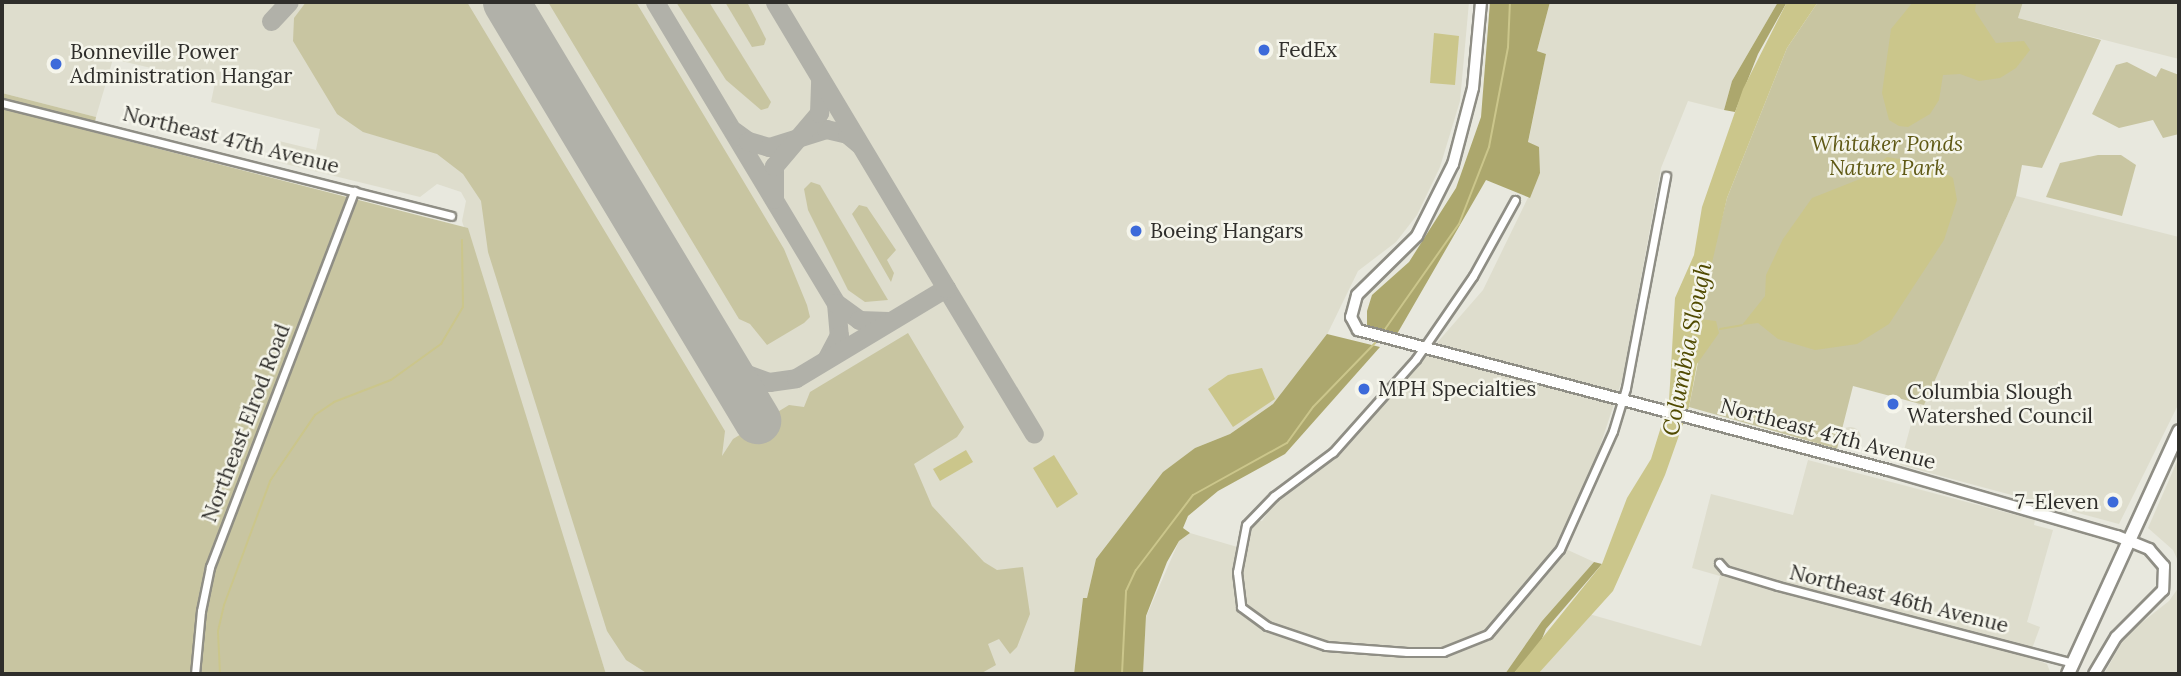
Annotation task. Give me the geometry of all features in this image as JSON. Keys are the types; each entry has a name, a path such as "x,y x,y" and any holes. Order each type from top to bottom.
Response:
{"main road":[{"path":"2071,669 2179,431"}],"street":[{"name":"Northeast 47th Avenue","path":"1480,2 1471,97 1453,164 1417,236 1360,290 1351,312 1355,326 1373,336 1694,417 2129,541 2159,556 2165,571 2164,586 2116,637 2094,674"},
{"name":"Northeast 47th Avenue","path":"2,103 451,216"},
{"path":"1515,200 1473,276 1424,349 1333,452 1274,496 1246,525 1240,549 1241,607 1267,626 1326,646 1407,652 1443,652 1468,645 1488,634 1555,558 1584,499 1623,399 1666,176"},
{"name":"Northeast Elrod Road","path":"195,674 201,611 210,567 354,191"},
{"name":"Northeast 46th Avenue","path":"1719,563 1725,570 1778,586 2071,669"}],"shaded area":[{"path":"2,2 1469,2 1460,101 1440,167 1417,215 1396,242 1358,271 1321,347 1273,404 1230,434 1195,448 1096,559 1087,598 1083,599 1074,674 606,674 462,221 466,201 461,192 437,184 420,197 273,161 279,141 316,150 320,129 211,102 215,83 113,59 96,117 2,93"},
{"path":"1490,2 1550,2 1537,51 1546,54 1528,142 1539,147 1540,173 1530,198 1486,180 1397,334 1373,331 1367,326 1367,311 1372,295 1409,262 1456,188 1481,117"},
{"path":"1550,2 1778,2 1732,81 1724,110 1688,101 1661,168 1623,377 1594,464 1557,545 1594,562 1542,621 1505,674 1143,674 1146,617 1179,541 1190,533 1244,549 1254,520 1262,521 1274,503 1355,437 1483,290 1540,173 1528,143 1546,54 1537,51"},
{"path":"1778,2 1787,2 1758,54 1735,112 1724,110 1732,81"},
{"path":"2023,2 2179,2 2179,59 2018,18"},
{"path":"2016,196 2179,237 2179,403 2119,524 1900,465 1917,402 1924,404"},
{"path":"1327,334 1380,347 1285,454 1218,491 1188,516 1183,528 1190,533 1179,541 1167,562 1146,616 1143,674 1074,674 1083,598 1087,598 1096,559 1163,472 1195,448 1230,434 1273,404"},
{"path":"1850,427 1858,430 1861,438 1858,446 1850,449 1842,446 1839,438 1842,430"},
{"path":"2179,457 2179,563 2173,550 2148,528"},
{"path":"1808,460 2035,520 2034,525 2053,530 2027,622 2040,627 2029,657 2047,664 2051,674 1538,674 1589,614 1701,646 1720,576 1692,568 1711,494 1793,515"},
{"path":"1594,562 1602,564 1546,629 1539,646 1513,674 1505,674 1542,621"},
{"path":"2179,587 2179,674 2104,674 2126,635 2169,601"}],"green space":[{"path":"306,2 467,2 725,431 722,456 733,439 789,405 804,407 810,392 908,333 964,427 957,437 914,464 932,506 984,562 997,570 1023,567 1030,614 1017,647 1010,654 999,639 988,644 996,665 980,674 648,674 626,660 607,631 488,252 481,201 463,174 437,154 363,132 337,114 293,41 294,18"},
{"path":"548,2 636,2 784,249 807,305 810,317 804,323 767,345 750,324 739,319"},
{"path":"676,2 709,2 771,102 768,108 761,110 726,80"},
{"path":"725,2 747,2 766,39 764,45 752,47"},
{"name":"Whitaker Ponds Nature Park","path":"1818,2 2023,2 2018,18 2101,40 2042,168 2022,165 2016,196 1924,405 1853,386 1837,449 1689,407 1701,347 1703,293 1727,198 1787,48"},
{"path":"2127,62 2156,77 2161,68 2179,75 2179,134 2163,138 2153,120 2119,128 2092,114 2116,65"},
{"path":"2,93 96,117 93,132 468,228 606,674 2,674"},
{"path":"2098,155 2121,155 2136,165 2122,216 2046,197 2060,163"},
{"path":"811,182 820,185 888,300 865,302 848,290 808,210 804,189"},
{"path":"859,205 867,207 896,250 887,260 894,273 891,282 852,214"}],"water":[{"path":"1787,2 1818,2 1787,48 1727,198 1699,319 1716,321 1719,333 1697,364 1689,407 1665,475 1613,591 1538,674 1513,674 1602,564 1627,498 1651,459 1669,401 1675,298 1694,255 1702,207 1743,89"},
{"path":"1913,2 1976,2 1975,11 1996,43 2024,41 2030,50 2016,68 2000,78 1979,81 1960,74 1943,75 1939,100 1930,114 1908,127 1899,126 1889,120 1882,93 1891,29"},
{"path":"1434,33 1459,36 1455,85 1430,83"},
{"path":"1887,157 1931,164 1953,178 1957,200 1944,240 1889,324 1857,344 1815,350 1778,339 1758,323 1742,325 1765,296 1766,275 1783,239 1812,198 1860,179"},
{"path":"1262,368 1275,399 1233,427 1208,389 1228,375"},
{"path":"966,450 973,462 940,481 933,469"},
{"path":"1054,455 1078,494 1057,508 1033,468"}],"waterway":[{"name":"Columbia Slough","path":"1383,332 1459,224 1489,147 1508,47 1510,2"},
{"path":"220,674 218,631 224,605 270,481 315,415 334,402 391,380 441,344 463,307 462,240"},
{"path":"1720,329 1742,325"},
{"name":"Columbia Slough","path":"1122,674 1126,591 1136,570 1193,495 1287,443 1313,407 1378,340"}],"taxiway":[{"path":"271,21 289,2"},
{"path":"655,2 836,303 839,335 826,359"},
{"path":"725,366 769,382 796,378 946,288 775,2"},
{"path":"774,199 774,166 819,113 820,80"},
{"path":"734,131 748,141 769,147 826,129 847,134 859,144"},
{"path":"946,288 1034,434"},
{"path":"836,303 859,320 888,321"}],"runway":[{"path":"506,2 757,420"}],"place":[{"name":"FedEx","path":"1264,50"},
{"name":"Bonneville Power Administration Hangar","path":"56,64"},
{"name":"Boeing Hangars","path":"1136,231"},
{"name":"MPH Specialties","path":"1364,389"},
{"name":"Columbia Slough Watershed Council","path":"1893,404"},
{"name":"7-Eleven","path":"2113,502"}]}
